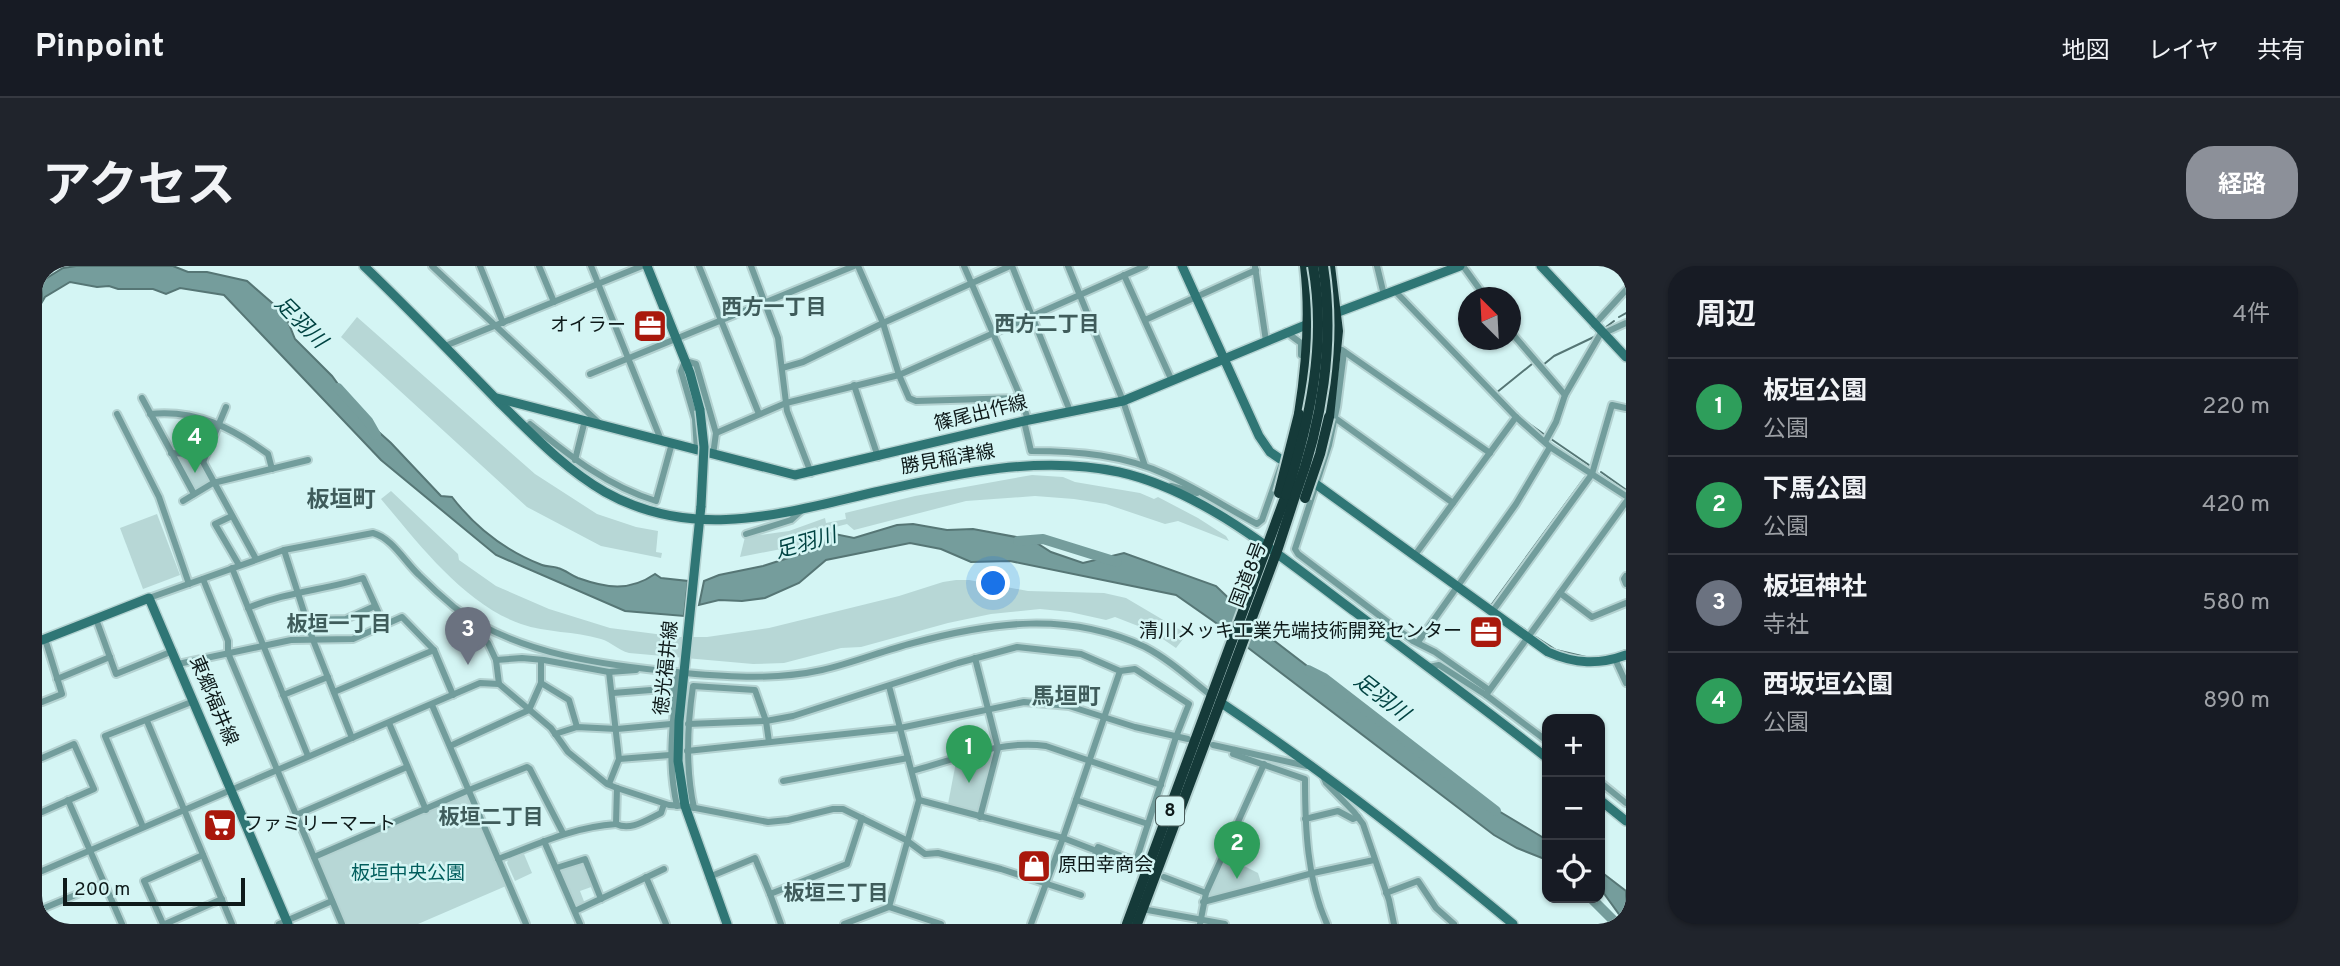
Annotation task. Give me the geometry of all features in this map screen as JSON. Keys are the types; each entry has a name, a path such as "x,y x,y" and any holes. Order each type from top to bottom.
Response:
{"highway":[{"path":"1282,521 1292,495 1307,364 1309,323 1306,266"},
{"name":"国道8号","path":"1292,495 1313,387 1317,343 1317,301 1313,266"},
{"name":"国道8号","path":"1137,924 1216,700 1312,446 1323,390 1326,343 1323,266"},
{"path":"1330,266 1336,313"},
{"name":"8","path":"1292,495 1320,454 1332,418 1341,350 1336,313"},
{"name":"国道8号","path":"1127,924 1216,700"}],"main road":[{"name":"徳光福井線","path":"647,266 677,338 700,410 704,447 701,506 682,673 678,761 685,807 727,924"},
{"path":"1182,266 1263,444 1282,461 1548,652 1568,660 1587,663 1626,655"},
{"name":"篠尾出作線","path":"495,397 786,474 811,473 1026,420 1123,401 1286,332 1462,266"},
{"path":"1541,266 1626,357"},
{"name":"勝見稲津線","path":"368,267 551,453 606,492 659,513 699,523 764,518 881,491 1004,468 1073,466 1121,473 1150,482 1205,508 1271,552 1429,667 1542,754"},
{"path":"44,640 149,598"},
{"name":"東郷福井線","path":"149,598 284,923"},
{"path":"1216,700 1322,774 1458,878 1513,924"},
{"path":"1605,804 1626,821"}],"street":[{"path":"432,266 500,324 599,423"},
{"path":"481,266 500,324"},
{"path":"539,266 554,302"},
{"path":"591,266 661,440"},
{"path":"445,346 642,266"},
{"path":"699,266 759,414"},
{"path":"752,266 778,338 786,403 811,473"},
{"path":"590,373 856,266 883,323 909,398 916,401 1021,398"},
{"path":"964,266 1021,398 1031,452 1056,451 1104,456 1145,466 1168,475 1257,524 1262,520 1282,461 1295,410 1302,349 1301,343 1286,332"},
{"path":"782,368 803,362 1011,266 1070,411"},
{"path":"1068,266 1123,401 1145,466"},
{"path":"716,433 786,403 899,375 1145,266"},
{"path":"1377,266 1384,295"},
{"path":"1462,266 1478,287"},
{"path":"1145,320 1255,268 1266,341"},
{"path":"1124,275 1172,381"},
{"path":"1418,642 1516,504 1548,444 1565,395 1599,331 1626,290"},
{"path":"1395,291 1516,417 1548,444 1626,495"},
{"path":"1599,331 1626,323"},
{"path":"1521,344 1565,395"},
{"path":"1341,350 1490,453"},
{"path":"697,451 692,404 681,371 685,361 696,364 699,372 716,433 713,455"},
{"path":"854,385 878,457"},
{"path":"142,397 194,494"},
{"path":"1492,612 1592,474 1612,405 1626,408"},
{"path":"203,462 226,407"},
{"path":"150,414 184,413 220,425 244,437 268,454 272,469"},
{"path":"117,414 159,497 189,584"},
{"path":"1415,555 1516,417"},
{"path":"1453,503 1332,418 1318,485 1295,549 1413,641 1487,692 1542,737"},
{"path":"575,460 585,420"},
{"path":"526,428 530,424 603,479 633,494 656,501 673,443"},
{"path":"171,453 190,454 203,462 257,559"},
{"path":"183,501 213,483 308,460"},
{"path":"1150,482 1203,494"},
{"path":"1487,692 1626,502"},
{"path":"746,534 791,520 801,511"},
{"path":"232,516 215,524 235,567 248,608 308,756"},
{"path":"149,598 284,550 373,533 382,536 419,576 455,607 493,632 521,644 609,663 682,673 755,677 792,675 830,668 912,643 981,628 1021,622 1056,623 1080,626 1144,647 1168,661 1216,700"},
{"path":"284,550 306,621 352,738"},
{"path":"1626,576 1626,584"},
{"path":"248,608 272,598 363,578 384,625"},
{"path":"203,579 228,641 228,653 342,924"},
{"path":"1560,593 1592,617 1626,603"},
{"path":"306,621 346,619 376,606"},
{"path":"455,607 488,643 496,660 499,684"},
{"path":"178,664 291,640 353,639 402,617 434,650 453,695"},
{"path":"96,620 116,674 173,651"},
{"path":"42,702 62,694 44,640"},
{"path":"688,724 766,721 793,716 1017,647 1081,654 1120,671 1135,669 1189,704 1137,858 1132,860 1098,847 1096,851"},
{"path":"334,692 434,650"},
{"path":"57,679 110,657"},
{"path":"975,658 998,748 980,817"},
{"path":"1615,659 1626,684"},
{"path":"496,660 541,660 610,672 643,667"},
{"path":"450,746 528,710 541,683 541,660"},
{"path":"1429,667 1439,664 1487,692"},
{"path":"1031,924 1120,671"},
{"path":"609,785 619,759 610,672"},
{"path":"682,673 676,688 670,754 685,807"},
{"path":"284,695 328,677"},
{"path":"42,871 480,683 499,684 555,734 568,752 609,785 617,788 664,804 768,822 833,809 843,810 906,840 925,854 938,853 1080,895"},
{"path":"541,683 569,700 578,727"},
{"path":"685,807 688,724 693,686 755,690 766,721 769,742"},
{"path":"889,686 919,800 889,907"},
{"path":"613,694 676,688"},
{"path":"143,827 105,736 194,701"},
{"path":"687,751 900,728 1015,703 1044,702 1069,706 1188,739"},
{"path":"432,705 526,924"},
{"path":"147,721 232,924"},
{"path":"389,723 426,810"},
{"path":"555,734 578,727 617,729 671,724"},
{"path":"42,758 74,744 94,789 42,812"},
{"path":"912,771 998,748 1032,744 1046,746 1161,785"},
{"path":"1213,745 1312,767"},
{"path":"1235,750 1233,754 1305,779 1305,819 1317,902 1327,924"},
{"path":"619,759 670,754"},
{"path":"783,781 908,758"},
{"path":"1200,921 1206,893 1264,764"},
{"path":"296,815 407,767"},
{"path":"314,857 527,767 563,833"},
{"path":"1322,774 1326,783 1358,817 1371,843 1394,924"},
{"path":"1605,786 1626,803"},
{"path":"616,824 617,788"},
{"path":"68,800 122,924"},
{"path":"919,800 1063,838 1138,867"},
{"path":"1076,800 1148,824"},
{"path":"498,859 563,833 592,826 632,826 661,813 664,804"},
{"path":"1305,819 1338,811 1353,819 1358,817"},
{"path":"770,894 847,864 862,817"},
{"path":"544,841 580,924"},
{"path":"1096,851 1095,855 1129,869"},
{"path":"203,855 144,881 164,924 180,921 222,899"},
{"path":"709,877 755,858 781,924"},
{"path":"556,868 584,859 601,899"},
{"path":"1203,902 1374,860"},
{"path":"575,911 663,869"},
{"path":"646,877 666,924"},
{"path":"1164,877 1206,893"},
{"path":"1386,893 1418,881 1436,908 1454,924"},
{"path":"42,909 104,883"},
{"path":"284,923 332,901"},
{"path":"844,924 889,907 941,924"},
{"path":"1143,909 1225,924"},
{"path":"913,924 916,916"}],"green space":[{"path":"357,317 535,474 597,514 658,531 656,552 662,553 661,558 601,546 527,507 341,337"},
{"path":"174,455 189,456 198,461 211,483 194,492"},
{"path":"1032,475 1063,477 1075,482 1140,493 1154,499 1158,497 1198,518 1226,536 1229,541 1178,521 1165,524 1106,504 1035,496 966,501 854,530 847,524 809,534 802,545 740,557 745,537 789,531 825,518 826,523 846,519 845,513 915,496"},
{"path":"391,491 458,554 459,560 496,586 549,609 610,628 679,637 707,637 769,628 899,596 943,582 969,580 1028,591 1104,593 1126,598 1187,634 1176,648 1151,631 1115,617 1106,620 1040,609 991,614 948,623 861,647 841,648 784,663 753,664 629,653 601,639 521,624 480,602 444,570 381,499"},
{"path":"157,514 180,575 143,589 120,528"},
{"path":"995,752 978,813 948,804 956,762"},
{"name":"板垣中央公園","path":"468,794 506,886 418,924 345,924 317,858"},
{"path":"524,854 532,873 515,881 508,860"},
{"path":"1224,856 1258,873 1262,886 1206,899"},
{"path":"584,862 594,886 580,891 585,904 576,908 560,870"}],"shaded area":[{"path":"173,266 188,272 207,272 247,281 285,314 295,339 332,376 362,417 391,443 441,496 452,497 492,537 516,553 544,566 561,569 598,584 627,586 655,574 661,578 688,581 684,616 625,611 496,555 381,460 224,295 180,288 166,294 153,289 118,289 70,282 45,297 42,302 42,281 63,268"},
{"path":"913,524 947,530 973,529 1032,540 1051,552 1083,563 1124,553 1216,586 1240,609 1229,632 1176,595 1010,561 971,562 941,549 910,543 826,560 799,583 765,598 719,600 699,605 704,581 719,575 763,566 813,550 830,533 854,538 897,525"},
{"path":"1257,624 1272,639 1487,804 1542,837 1542,858 1494,835 1247,647"},
{"path":"1605,875 1626,891 1626,924 1605,895"}],"waterway":[{"path":"1619,317 1626,313"},
{"path":"1606,327 1614,321"},
{"path":"1543,365 1554,356 1596,336"},
{"path":"1498,394 1496,393 1532,364"},
{"name":"足羽川","path":"338,388 368,421 376,435"},
{"path":"1524,420 1545,435"},
{"path":"1551,439 1589,465"},
{"path":"1601,472 1625,489"},
{"path":"1492,604 1585,477"},
{"name":"足羽川","path":"1018,541 1043,539 1117,562"},
{"path":"1517,624 1526,630"},
{"path":"1536,637 1556,650 1586,657"},
{"path":"1612,655 1626,650"},
{"name":"足羽川","path":"1308,670 1324,678 1496,811"},
{"name":"足羽川","path":"1596,903 1617,924"}],"place":[{"name":"オイラー","path":"650,326"},
{"name":"西坂垣公園","path":"195,473"},
{"name":"清川メッキ工業先端技術開発センター","path":"1486,632"},
{"name":"板垣神社","path":"468,665"},
{"name":"板垣公園","path":"969,783"},
{"name":"ファミリーマート","path":"220,825"},
{"name":"原田幸商会","path":"1034,866"},
{"name":"下馬公園","path":"1237,879"}],"district":[{"name":"西方一丁目","path":"774,308"},
{"name":"西方二丁目","path":"1047,325"},
{"name":"板垣町","path":"341,501"},
{"name":"板垣一丁目","path":"339,625"},
{"name":"馬垣町","path":"1066,698"},
{"name":"板垣二丁目","path":"491,818"},
{"name":"板垣三丁目","path":"836,894"}]}
